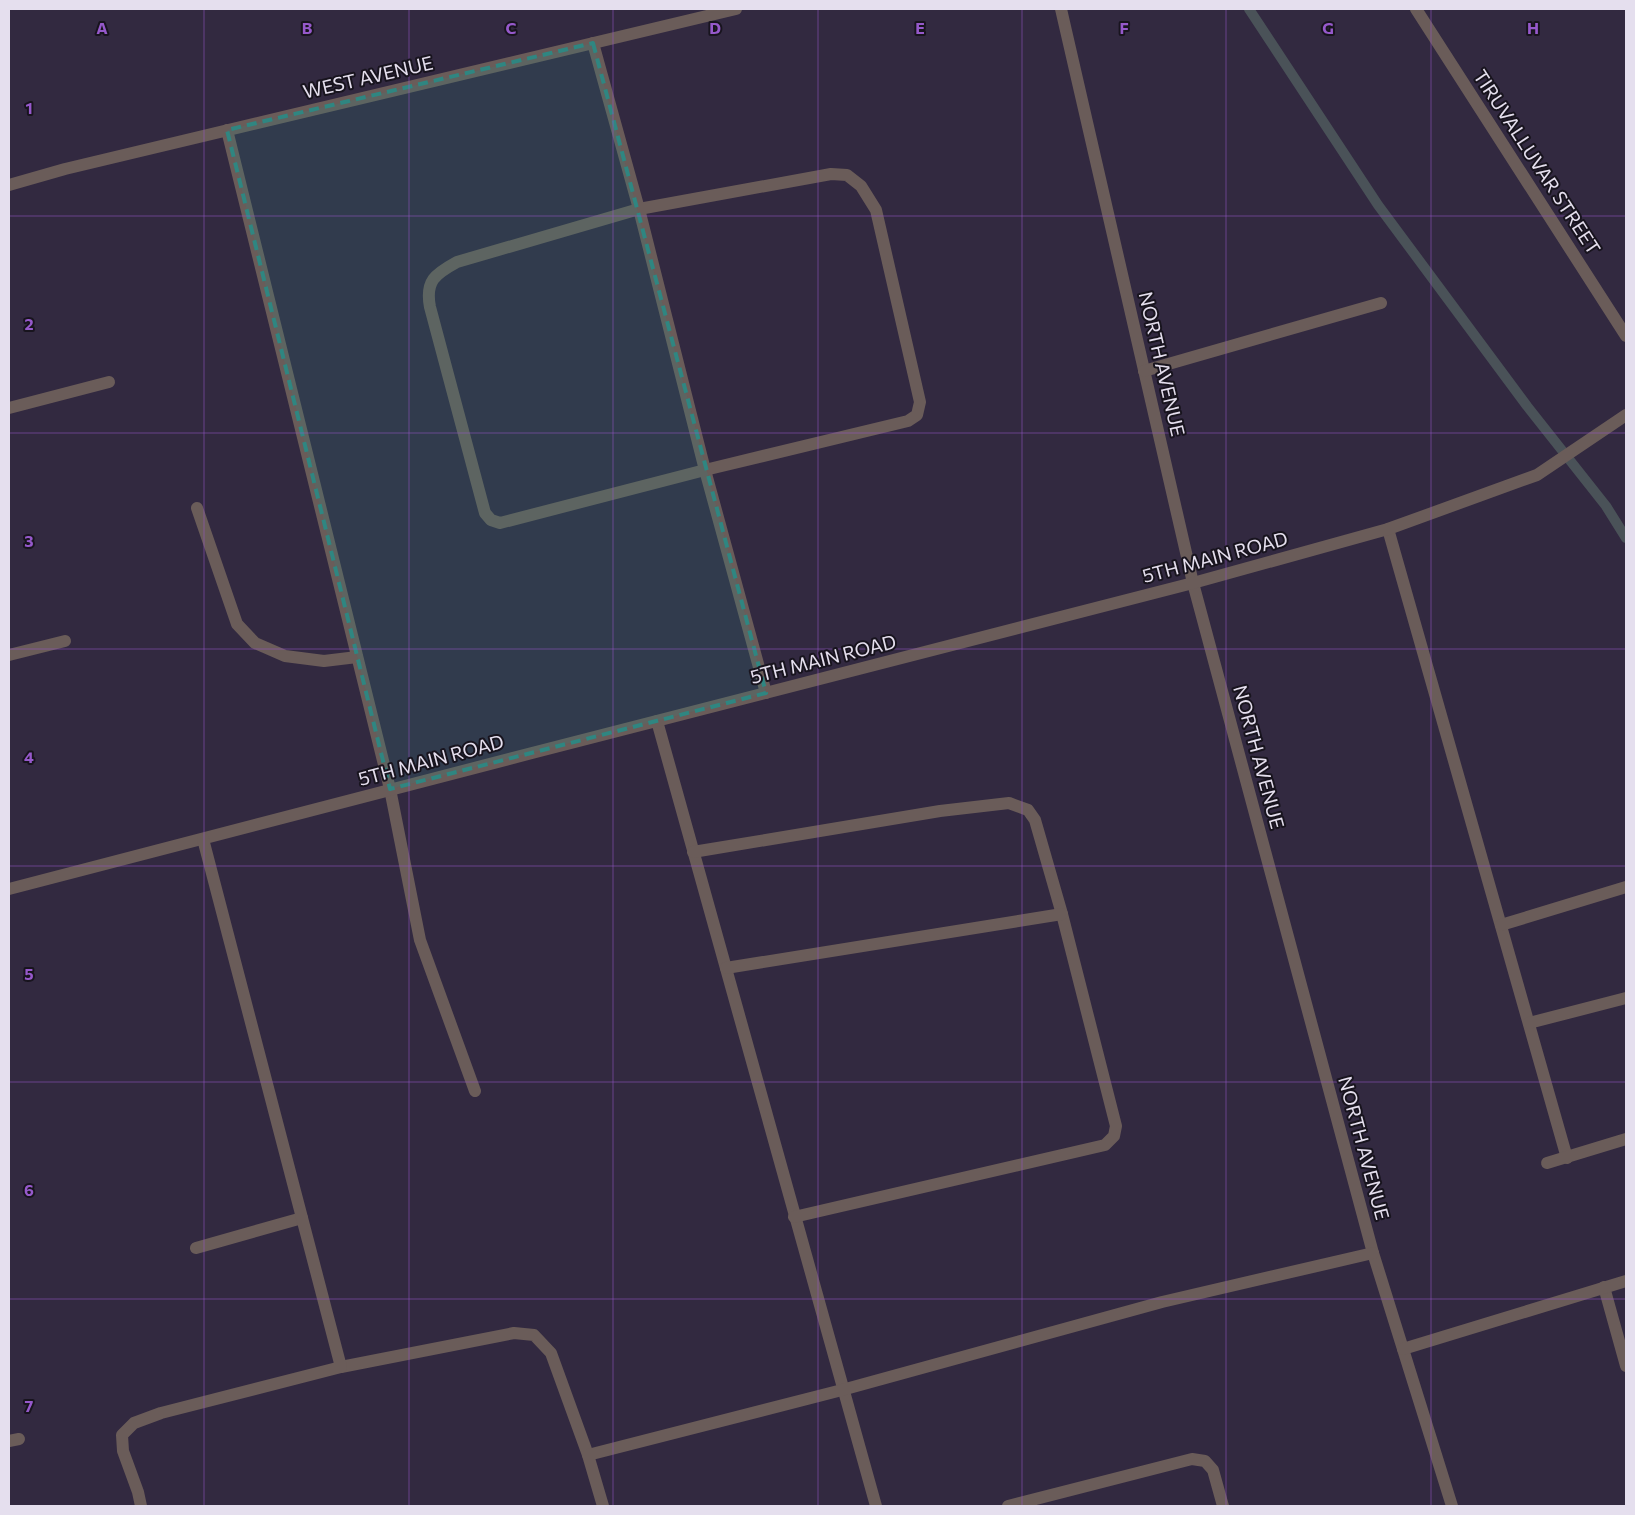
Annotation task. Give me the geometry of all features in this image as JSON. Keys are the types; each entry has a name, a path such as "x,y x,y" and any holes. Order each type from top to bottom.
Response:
{"street":[{"name":"WEST AVENUE","path":"9,185 65,168 736,9"},
{"name":"NORTH AVENUE","path":"1061,9 1193,584 1373,1253 1452,1506"},
{"name":"TIRUVALLUVAR STREET","path":"1416,9 1626,336"},
{"path":"593,43 639,209 705,470 766,693"},
{"path":"227,130 390,789 420,940 475,1091"},
{"path":"831,174 847,176 861,186 876,210 920,402 917,415 908,421 705,470 500,523 491,520 485,513 430,307 427,293 431,282 443,270 456,262 639,209 831,174"},
{"path":"1144,371 1381,303"},
{"path":"9,408 109,382"},
{"name":"5TH MAIN ROAD","path":"9,889 390,789 1193,584 1388,529 1537,475 1626,415"},
{"path":"197,508 237,624 255,643 285,656 324,661 358,658"},
{"path":"1388,529 1567,1158"},
{"path":"9,655 65,641"},
{"path":"657,721 842,1390 876,1506"},
{"path":"694,852 940,811 1009,803 1028,810 1035,820 1062,914 1116,1126 1114,1136 1106,1145 794,1217"},
{"path":"203,839 341,1367"},
{"path":"1501,925 1626,887"},
{"path":"726,968 1062,914"},
{"path":"1529,1023 1626,998"},
{"path":"1547,1163 1626,1139"},
{"path":"196,1248 302,1218"},
{"path":"588,1456 842,1390 1162,1302 1373,1253"},
{"path":"1403,1349 1626,1281"},
{"path":"1604,1287 1626,1366"},
{"path":"140,1506 138,1492 123,1451 122,1434 134,1423 161,1413 341,1367 514,1332 534,1335 551,1353 588,1456 603,1506"},
{"path":"1008,1506 1192,1459 1205,1461 1214,1470 1223,1506"}],"highlighted area":[{"path":"593,43 766,693 390,789 227,130"}],"waterway":[{"path":"1249,9 1378,205 1527,406 1606,506 1626,538"}]}
